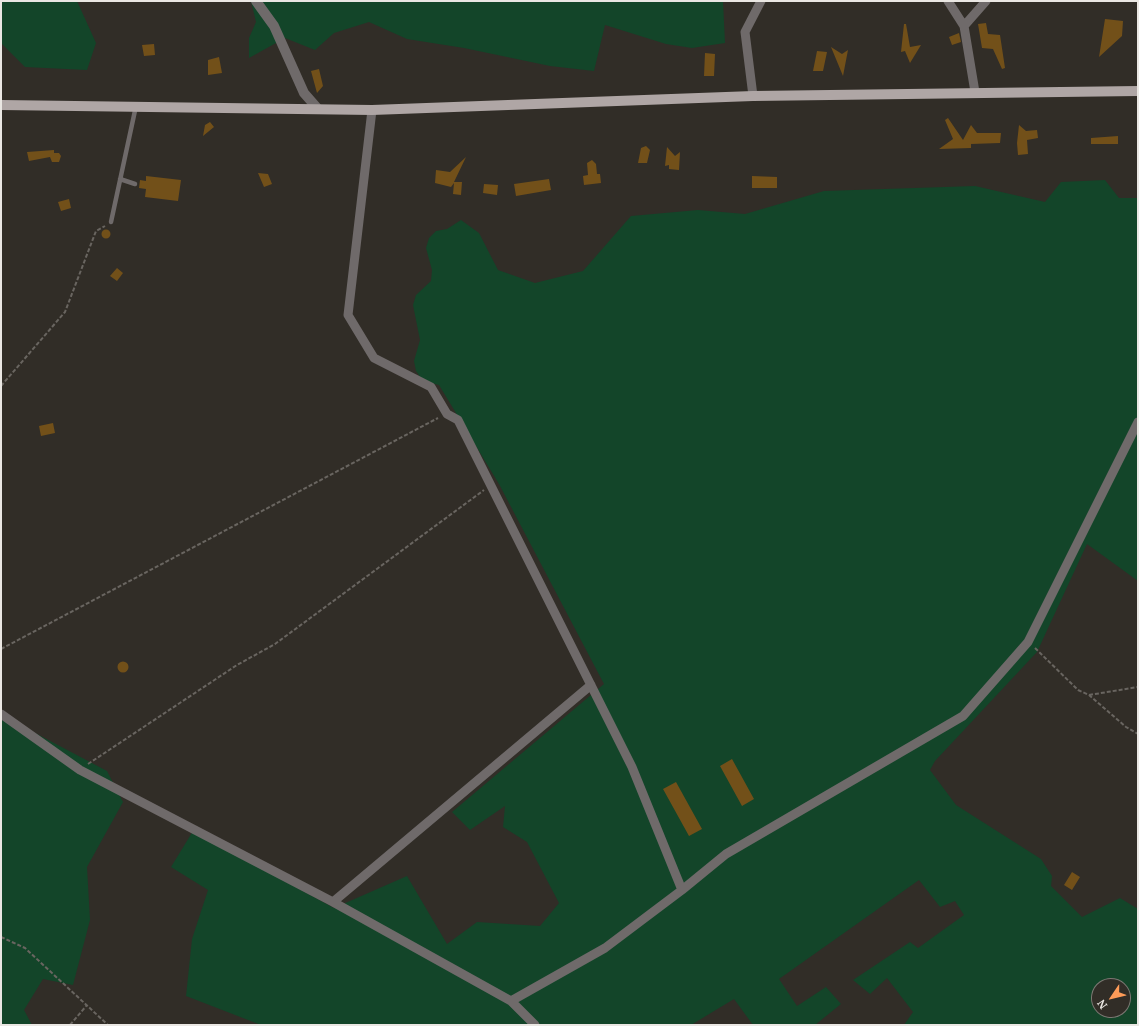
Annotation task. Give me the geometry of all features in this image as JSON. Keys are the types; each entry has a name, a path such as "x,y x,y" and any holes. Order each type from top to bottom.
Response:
{"main road":[{"path":"1,105 318,108 372,110 753,96 1138,91"}],"street":[{"path":"256,1 274,26 304,93 318,108"},
{"path":"753,96 745,32 761,1"},
{"path":"948,1 964,26 975,92"},
{"path":"964,26 986,1"},
{"path":"372,110 348,315 374,358 431,387 447,414 458,420 632,767 682,890"},
{"path":"510,1001 605,948 682,890 726,854 963,716 1028,642 1138,422"},
{"path":"333,902 591,685"},
{"path":"1,714 80,770 333,902 510,1001 535,1025"}],"lane":[{"path":"111,222 136,106"},
{"path":"120,179 135,184"}],"path":[{"path":"1,386 65,312 96,231 111,222"},
{"path":"1,649 447,414"},
{"path":"80,770 237,665 275,644 490,486"},
{"path":"1028,642 1078,690 1089,695 1126,727 1138,734"},
{"path":"1089,695 1138,687"},
{"path":"1,937 25,948 108,1025"},
{"path":"70,1025 87,1006"}],"green space":[{"path":"1,1 77,1 96,43 87,70 25,67 1,43"},
{"path":"251,1 723,1 725,43 692,48 666,44 605,25 594,71 550,66 464,48 407,39 369,22 334,33 315,50 285,38 249,58 249,38 256,22"},
{"path":"1105,180 1119,198 1138,198 1138,581 1087,544 1037,652 935,761 930,770 956,805 1041,859 1052,876 1051,886 1082,917 1120,898 1138,909 1138,1025 904,1025 913,1012 887,978 870,994 853,980 910,942 918,948 964,915 955,901 940,907 919,880 779,979 797,1006 826,987 841,1004 815,1025 753,1025 734,999 691,1025 261,1025 186,996 192,939 208,890 171,867 193,831 334,908 407,876 447,944 477,922 540,926 559,903 527,842 503,827 505,806 470,830 452,812 604,684 499,484 439,385 423,381 416,371 414,361 420,340 413,305 416,295 431,281 432,270 426,248 429,238 436,231 447,229 461,220 479,233 498,270 535,283 583,271 631,216 698,210 745,214 824,191 975,186 1045,202 1061,182"},
{"path":"1,709 20,725 107,771 123,802 87,867 90,920 73,985 43,979 24,1010 32,1025 1,1025"}],"building":[{"path":"1105,19 1123,21 1122,36 1099,57"},
{"path":"986,23 988,34 1000,35 1005,68 1002,69 993,49 982,48 978,24"},
{"path":"904,24 906,24 910,47 921,45 910,63 905,51 901,52"},
{"path":"959,33 961,42 952,45 949,37"},
{"path":"154,44 155,55 144,56 142,45"},
{"path":"831,47 842,54 848,50 843,76"},
{"path":"817,51 827,52 823,71 813,71"},
{"path":"705,53 715,54 714,76 704,76"},
{"path":"219,57 222,73 208,75 208,60"},
{"path":"319,69 323,86 317,93 311,71"},
{"path":"948,118 963,140 971,125 977,133 1001,133 1000,143 971,144 971,148 939,149 953,139 945,120"},
{"path":"210,122 214,127 203,136 205,125"},
{"path":"1019,125 1026,131 1037,130 1038,138 1027,140 1028,154 1018,155 1017,143"},
{"path":"1118,136 1118,144 1091,144 1091,138"},
{"path":"646,146 650,150 647,163 638,163 641,148"},
{"path":"667,147 675,156 680,152 679,170 669,169 669,165 665,166"},
{"path":"54,150 54,153 59,153 61,156 59,162 52,162 50,157 29,161 27,152"},
{"path":"466,157 454,182 462,182 461,195 453,194 454,183 451,187 435,183 436,170 450,172"},
{"path":"592,160 596,164 597,174 600,174 601,183 584,185 583,176 588,175 587,163"},
{"path":"258,173 268,174 272,184 264,187"},
{"path":"146,176 181,180 178,201 145,197 146,189 139,188 140,180 146,181"},
{"path":"752,176 777,177 777,188 752,188"},
{"path":"549,179 551,190 516,196 514,184"},
{"path":"484,184 498,185 497,195 483,193"},
{"path":"69,199 71,208 61,211 58,202"},
{"path":"106,229 111,234 106,239 101,234"},
{"path":"117,268 123,273 117,281 110,276"},
{"path":"53,423 55,433 41,436 39,426"},
{"path":"123,661 127,663 129,667 127,671 123,673 119,671 117,667 119,663"},
{"path":"732,759 754,799 742,806 720,766"},
{"path":"676,782 702,829 689,836 663,789"},
{"path":"1072,872 1080,877 1072,890 1064,885"}]}
